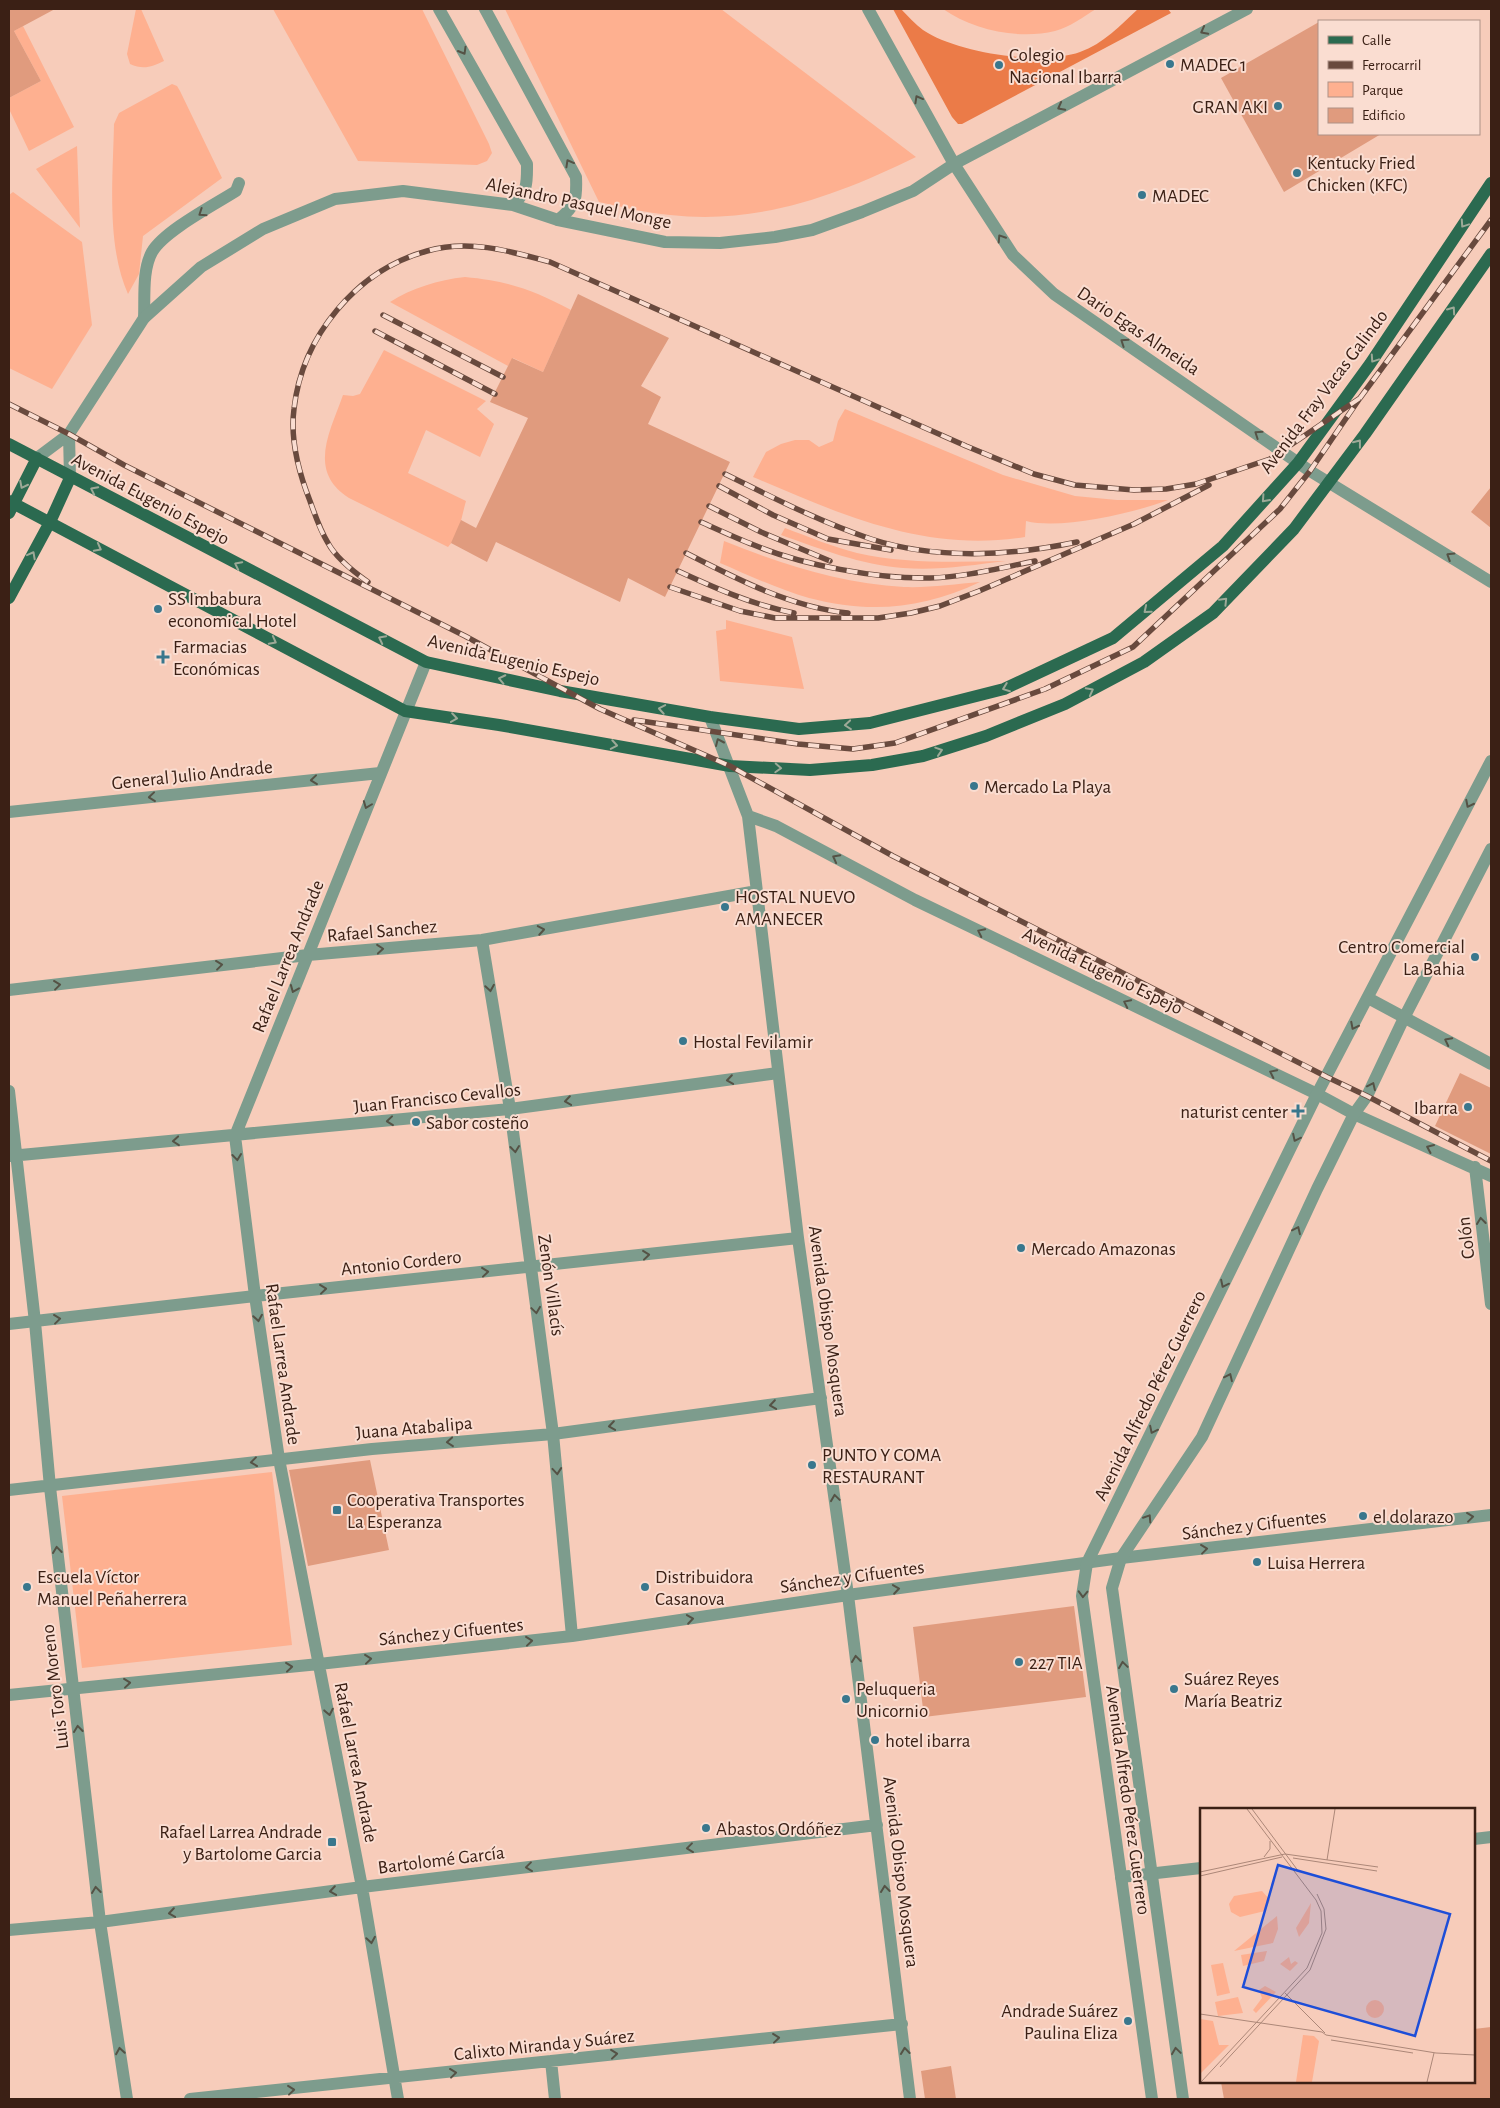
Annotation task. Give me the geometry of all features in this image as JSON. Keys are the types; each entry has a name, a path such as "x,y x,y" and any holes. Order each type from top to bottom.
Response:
{"main road":[{"name":"Avenida Fray Vacas Galindo","path":"710,717 799,729 870,723 1004,690 1113,638 1223,546 1298,463 1370,364 1491,183"},
{"path":"37,458 10,506 50,522 405,711 499,725 730,766 810,770 872,765 923,756 986,736 1065,704 1144,662 1213,613 1294,529 1328,481 1365,434 1491,254"},
{"name":"Avenida Eugenio Espejo","path":"9,444 70,478 426,662 560,692 710,717"},
{"path":"9,598 50,522 70,478"}],"street":[{"path":"439,9 527,164 527,184 522,196 513,205"},
{"path":"485,9 576,176 577,197 570,210 558,220"},
{"name":"Dario Egas Almeida","path":"868,9 954,164 1012,255 1054,294 1298,463 1491,582"},
{"name":"Alejandro Pasquel Monge","path":"37,458 69,434 144,318 201,268 263,229 335,199 403,191 513,205 558,220 664,242 720,243 775,237 812,230 913,191 954,164 1248,9"},
{"path":"144,318 146,273 151,253 162,240 236,191 238,183"},
{"path":"69,434 70,478"},
{"name":"Rafael Larrea Andrade","path":"398,2099 362,1888 279,1459 255,1296 235,1136 426,662"},
{"path":"710,717 748,816"},
{"name":"Avenida Alfredo Pérez Guerrero","path":"1152,2099 1082,1596 1087,1563 1317,1094 1491,761"},
{"name":"General Julio Andrade","path":"9,812 380,773"},
{"name":"Avenida Obispo Mosquera","path":"748,816 798,1238 848,1596 910,2099"},
{"name":"Avenida Eugenio Espejo","path":"748,816 776,826 915,900 1317,1094 1354,1114 1491,1176"},
{"name":"Avenida Alfredo Pérez Guerrero","path":"1183,2099 1112,1588 1121,1558 1202,1437 1317,1189 1354,1114 1367,1096 1404,1018 1491,848"},
{"name":"Rafael Sanchez","path":"9,990 308,955 482,940 757,891"},
{"name":"Zenón Villacís","path":"482,940 510,1109 553,1434 572,1636"},
{"path":"1368,998 1491,1064"},
{"name":"Juan Francisco Cevallos","path":"12,1155 235,1136 510,1109 778,1073"},
{"name":"Luis Toro Moreno","path":"9,1091 12,1155 35,1322 50,1487 100,1922 127,2099"},
{"name":"Colón","path":"1475,1168 1491,1304"},
{"name":"Antonio Cordero","path":"9,1324 798,1238"},
{"name":"Juana Atabalipa","path":"9,1490 50,1487 382,1448 553,1434 821,1398"},
{"name":"Sánchez y Cifuentes","path":"9,1695 572,1636 1121,1558 1491,1515"},
{"name":"Bartolomé García","path":"9,1930 100,1922 877,1825"},
{"path":"1475,1839 1491,1837"},
{"path":"1121,1876 1200,1868"},
{"name":"Calixto Miranda y Suárez","path":"190,2099 394,2080 551,2061 902,2024"},
{"path":"551,2061 555,2099"}],"green space":[{"path":"136,9 141,9 164,61 143,67 130,64 127,54"},
{"path":"273,9 422,9 489,144 492,153 487,161 477,165 358,161"},
{"path":"505,9 721,9 916,157 857,184 827,195 797,204 735,216 670,215 634,210 599,202"},
{"path":"943,9 1096,9 1076,22 1055,31 1041,34 1012,34 968,23"},
{"path":"23,26 74,127 29,151 9,109 9,98 41,81 14,31"},
{"path":"172,84 177,86 180,91 222,178 143,236 139,274 128,294 116,254 112,210 114,124 119,113"},
{"path":"77,146 80,228 36,169"},
{"path":"13,192 82,242 92,325 52,389 9,368 9,195"},
{"path":"465,277 494,281 520,288 571,310 543,372 513,358 508,366 390,302 426,285"},
{"path":"384,350 486,401 477,409 494,424 480,457 426,430 408,473 466,501 457,531 448,547 349,498 336,487 329,476 325,463 325,450 343,395 353,396 360,394"},
{"path":"845,409 1003,475 1075,496 1117,500 1168,500 1117,515 1077,522 1041,523 1026,521 1025,537 989,541 953,540 919,535 852,517 753,477 766,452 781,444 795,440 809,440 819,447 833,441 838,421"},
{"path":"785,528 839,548 875,557 931,562 1006,561 929,569 872,564 841,556 781,535"},
{"path":"724,541 812,572 858,582 913,587 980,582 938,598 896,606 853,606 832,603 787,591 720,563"},
{"path":"726,620 792,637 804,689 720,681 716,631 726,629"},
{"path":"272,1472 292,1645 82,1668 62,1496"}],"shaded area":[{"path":"893,9 901,9 923,30 956,45 1000,55 1044,58 1063,56 1088,49 1111,34 1138,9 1168,9 1171,13 962,124 958,124 952,117"}],"building":[{"path":"9,9 55,9 14,31 41,81 9,98"},
{"name":"GRAN AKI","path":"1318,23 1318,135 1379,135 1284,192 1221,78"},
{"path":"578,294 669,338 641,386 661,397 648,424 730,462 665,597 628,578 620,602 496,542 487,562 451,543 461,520 476,528 528,418 490,402 512,358 543,372"},
{"path":"1491,487 1491,528 1471,512"},
{"name":"Ibarra","path":"1460,1073 1491,1088 1491,1154 1435,1126"},
{"name":"Cooperativa Transportes La Esperanza","path":"370,1460 389,1550 308,1566 289,1470"},
{"path":"1074,1606 1086,1697 924,1717 913,1627"},
{"path":"1491,2027 1491,2099 1224,2099 1221,2083 1475,2083 1475,2029"},
{"path":"951,2066 956,2099 925,2099 921,2071"}],"railway":[{"path":"634,720 798,744 853,749 895,743 1045,689 1133,647 1280,509 1310,471 1360,398 1491,220"},
{"path":"368,582 331,549 320,528 306,490 296,456 293,432 294,409 299,382 308,356 321,332 337,310 356,290 378,273 402,260 427,251 443,248 474,246 520,254 550,262 966,446 1034,474 1075,485 1134,490 1166,489 1196,484 1270,459 1360,398"},
{"path":"383,315 503,377"},
{"path":"375,331 495,394"},
{"path":"9,404 69,434 124,465 465,636 600,709 730,766 893,856 1367,1096 1491,1161"},
{"path":"725,474 833,525 896,546 947,553 974,554 1052,547 1077,542"},
{"path":"670,587 740,611 775,618 878,618 911,613 940,606 979,591 1134,524 1209,485"},
{"path":"719,486 773,515 828,539 891,550"},
{"path":"709,506 761,532 830,561"},
{"path":"701,522 754,545 794,559 840,569 887,576 909,578 956,576 1035,561"},
{"path":"686,553 744,582 785,598 805,605 848,613"},
{"path":"678,571 749,601 794,613"}],"place":[{"name":"MADEC 1","path":"1170,64"},
{"name":"Colegio Nacional Ibarra","path":"999,65"},
{"name":"GRAN AKI","path":"1278,106"},
{"name":"Kentucky Fried Chicken (KFC)","path":"1297,173"},
{"name":"MADEC","path":"1142,195"},
{"name":"SS Imbabura economical Hotel","path":"158,609"},
{"name":"Farmacias Económicas","path":"163,657"},
{"name":"Mercado La Playa","path":"974,786"},
{"name":"HOSTAL NUEVO AMANECER","path":"725,907"},
{"name":"Centro Comercial La Bahia","path":"1475,957"},
{"name":"Hostal Fevilamir","path":"683,1041"},
{"name":"Ibarra","path":"1468,1107"},
{"name":"naturist center","path":"1298,1111"},
{"name":"Sabor costeño","path":"416,1122"},
{"name":"Mercado Amazonas","path":"1021,1248"},
{"name":"PUNTO Y COMA RESTAURANT","path":"812,1465"},
{"name":"Cooperativa Transportes La Esperanza","path":"337,1510"},
{"name":"el dolarazo","path":"1363,1516"},
{"name":"Luisa Herrera","path":"1257,1562"},
{"name":"Escuela Víctor Manuel Peñaherrera","path":"27,1587"},
{"name":"Distribuidora Casanova","path":"645,1587"},
{"name":"227 TIA","path":"1019,1662"},
{"name":"Suárez Reyes María Beatriz","path":"1174,1689"},
{"name":"Peluqueria Unicornio","path":"846,1699"},
{"name":"hotel ibarra","path":"875,1740"},
{"name":"Abastos Ordóñez","path":"706,1828"},
{"name":"Rafael Larrea Andrade y Bartolome Garcia","path":"332,1842"},
{"name":"Andrade Suárez Paulina Eliza","path":"1128,2021"}]}
